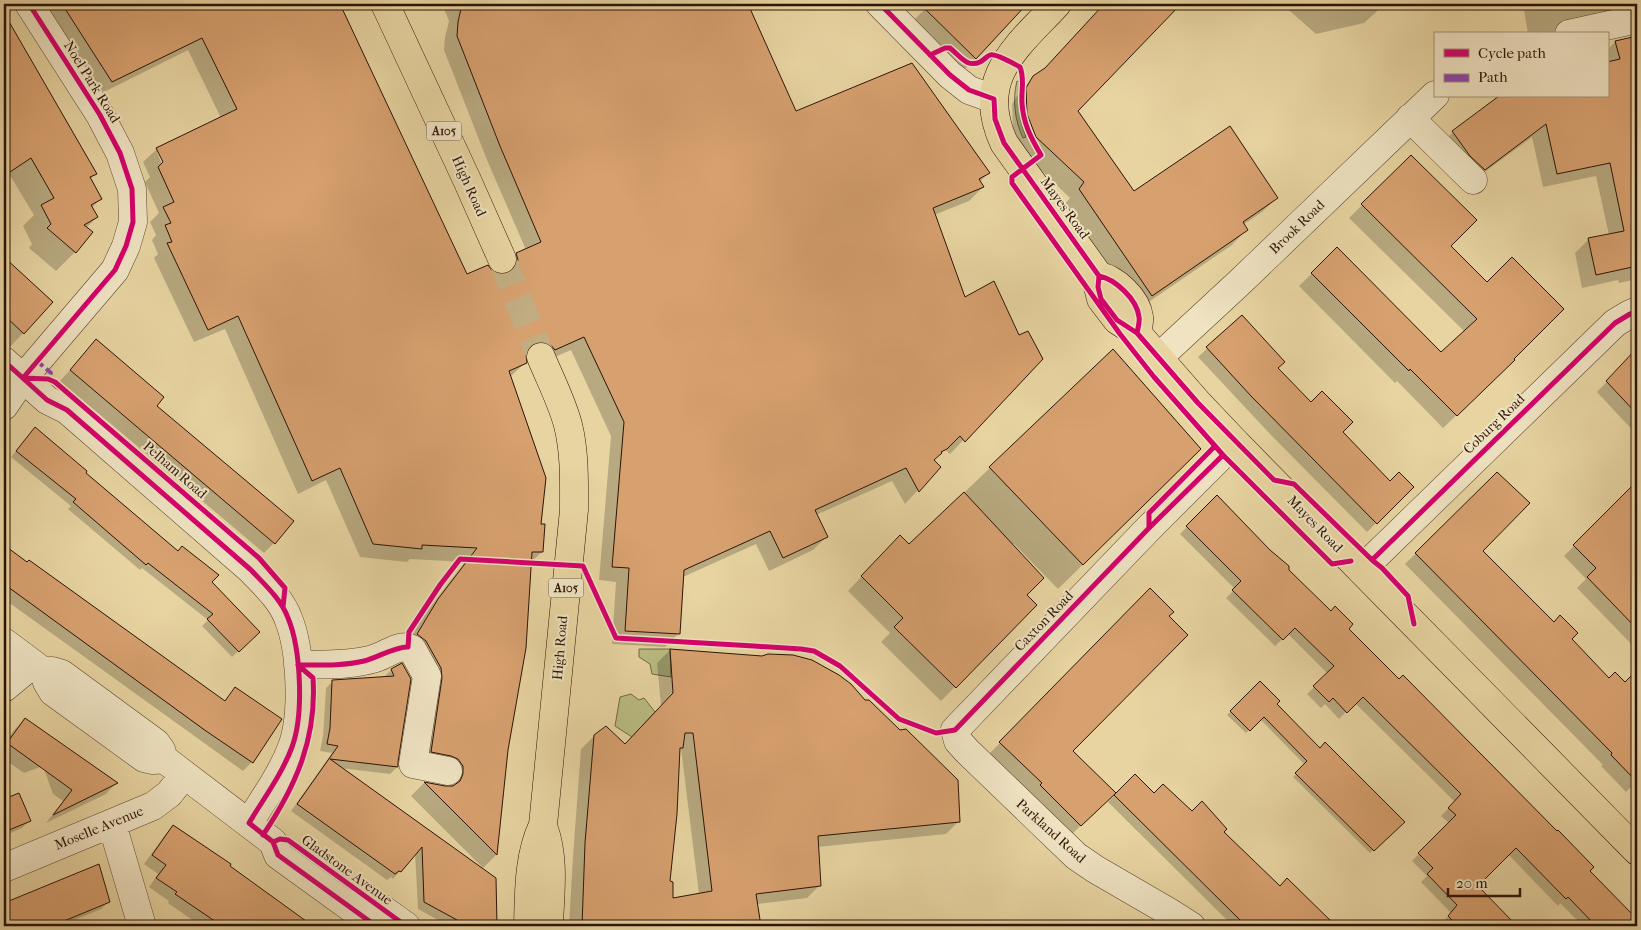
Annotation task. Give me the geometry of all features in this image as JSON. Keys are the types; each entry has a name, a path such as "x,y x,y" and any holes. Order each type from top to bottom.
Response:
{"main road":[{"name":"High Road","path":"385,4 502,259"},
{"name":"Mayes Road","path":"1057,4 1006,61 997,80 994,99 995,119 1004,143 1099,276 1108,278 1119,285 1136,308 1140,317 1137,332 1158,358 1236,442 1637,851"},
{"name":"High Road","path":"528,926 530,870 537,839 543,825 574,490 572,441 568,423 541,356"},
{"name":"High Road","path":"543,825 548,840 551,873 549,926"}],"street":[{"name":"Noel Park Road","path":"4,406 14,370 115,270 126,246 133,222 132,190 120,153 100,115 29,4"},
{"path":"880,4 950,75 969,90 994,99"},
{"path":"1578,32 1637,19"},
{"name":"Brook Road","path":"1158,358 1434,96"},
{"path":"1410,118 1473,180"},
{"name":"Coburg Road","path":"1361,570 1615,323 1637,311"},
{"name":"Pelham Road","path":"14,370 47,400 67,410 252,570 277,598 288,618 296,643 298,665 299,695 293,746 281,772 248,823"},
{"name":"Caxton Road","path":"956,730 1149,528 1236,442"},
{"name":"Gladstone Avenue","path":"4,642 39,668 62,674 156,743 174,767 273,842 278,855 376,926"},
{"path":"298,665 361,662 403,647 412,649 427,676 413,764 448,771"},
{"path":"4,688 39,668"},
{"name":"Parkland Road","path":"956,730 958,741 967,751 1076,856 1095,870 1190,926"},
{"name":"Moselle Avenue","path":"4,868 153,806 169,794 174,767"},
{"path":"112,824 142,926"},
{"name":"Gladstone Avenue","path":"273,842 280,839 288,840 406,926"}],"green space":[{"path":"1017,81 1020,82 1019,110 1026,137 1023,138 1015,110"},
{"path":"639,649 670,649 671,677 652,674 650,664 639,657"},
{"path":"631,694 639,700 644,698 655,712 632,737 615,726 620,697"}],"building":[{"path":"62,4 340,4 467,274 488,265 493,272 500,274 508,273 515,268 518,260 516,253 541,242 500,146 457,36 462,4 748,4 796,111 912,63 990,173 979,179 984,187 933,208 965,297 994,281 1019,335 1028,331 1043,359 965,442 960,436 947,449 941,452 934,460 941,467 919,492 906,468 815,510 828,537 783,558 770,531 684,570 680,634 625,631 629,568 612,567 624,422 584,337 555,350 550,344 542,342 535,342 529,347 526,355 527,363 509,371 546,478 541,524 545,524 543,552 532,552 526,648 508,750 497,855 424,782 453,786 460,781 463,774 463,766 458,759 431,752 442,678 441,668 426,641 417,634 438,599 477,548 422,545 422,549 373,544 340,468 312,481 238,316 208,330 167,243 172,242 165,225 171,223 163,207 174,202 158,167 163,162 156,148 237,109 202,38 112,82"},
{"path":"920,4 1027,4 976,59"},
{"path":"1104,4 1181,4 1078,111 1134,191 1230,126 1278,198 1243,222 1248,230 1152,296 1079,189 1084,182 1036,137 1027,114 1026,88 1033,76 1045,68"},
{"path":"4,13 97,174 90,177 102,199 91,205 98,217 84,225 93,232 76,253 47,228 51,224 41,205 54,198 31,158 4,176"},
{"path":"1637,36 1637,266 1596,275 1588,238 1624,231 1610,163 1557,174 1546,124 1485,170 1470,156 1452,131 1496,98 1608,98 1608,62 1620,59 1615,41"},
{"path":"1411,155 1477,220 1451,246 1487,282 1512,257 1564,309 1457,416 1311,273 1337,247 1441,352 1477,319 1361,204"},
{"path":"4,257 53,302 24,334 4,315"},
{"path":"1242,315 1285,362 1278,368 1311,402 1322,391 1353,422 1343,432 1390,481 1399,472 1414,487 1377,524 1251,396 1206,347"},
{"path":"96,339 164,397 157,406 294,521 275,544 70,370"},
{"path":"1637,348 1637,414 1606,381"},
{"path":"1113,349 1201,449 1083,565 989,467"},
{"path":"35,427 178,551 182,546 219,575 212,582 260,632 239,652 207,619 213,614 148,563 146,565 73,502 76,499 16,451"},
{"path":"1497,472 1530,503 1483,551 1554,622 1560,615 1578,633 1572,639 1609,678 1615,672 1625,682 1637,670 1637,782 1611,755 1612,753 1415,553"},
{"path":"1637,481 1637,629 1587,577 1596,568 1573,545"},
{"path":"964,492 1044,578 1027,595 1037,605 956,688 894,627 903,618 861,576 900,535 909,544"},
{"path":"1217,495 1270,550 1289,566 1289,570 1331,611 1335,606 1353,624 1349,629 1399,679 1403,675 1558,830 1594,867 1590,871 1637,919 1637,926 1596,926 1568,897 1566,899 1516,848 1478,886 1517,926 1458,926 1448,916 1457,905 1427,874 1433,868 1418,853 1456,815 1448,808 1461,794 1363,697 1347,713 1333,698 1329,702 1313,686 1334,666 1295,628 1283,640 1232,590 1241,581 1186,526"},
{"path":"4,545 27,562 29,560 225,701 235,687 282,719 253,763 4,584"},
{"path":"1150,588 1174,612 1169,616 1188,635 1073,751 1116,793 1081,826 1040,785 1042,783 999,742"},
{"path":"670,649 762,656 768,654 793,655 812,660 851,684 865,700 869,700 900,730 906,729 958,780 960,822 818,836 821,886 756,894 761,926 582,926 585,843 594,735 606,726 625,744 673,693","holes":["685,733 693,733 712,891 673,898 673,882 670,881 677,814 680,748 683,748"]},
{"path":"402,663 411,679 398,767 330,759 496,878 497,926 468,926 424,902 422,847 401,872 399,871 395,874 297,804 338,746 327,744 330,728 332,680 394,676 391,669"},
{"path":"1260,681 1280,701 1277,704 1320,748 1325,742 1405,822 1374,851 1295,773 1307,761 1264,717 1250,731 1230,711"},
{"path":"25,718 118,783 53,815 72,790 7,743"},
{"path":"1135,774 1154,793 1163,784 1192,811 1202,801 1227,829 1224,832 1280,886 1287,878 1336,926 1246,926 1114,795"},
{"path":"19,793 31,821 4,832 4,799"},
{"path":"173,825 231,864 230,866 313,926 222,926 175,894 177,892 156,878 166,865 152,855"},
{"path":"99,864 110,902 52,926 4,926 4,903"}],"tunnel":[{"path":"502,259 541,357"}],"marked path":[{"path":"37,361 51,373 48,379"}],"cycle path":[{"path":"23,378 115,270 126,246 133,222 132,189 120,153 100,115 29,4"},
{"path":"880,4 950,75 969,90 994,99 995,119 1004,143 1099,276 1098,287 1101,299 1117,320 1137,333 1198,403 1274,480 1294,484 1382,568 1408,596 1414,624"},
{"path":"930,55 945,48 950,48 967,62 980,62 993,55 1020,67 1024,117 1041,155 1012,177 1012,183 1120,334 1154,377 1223,455 1332,564 1351,561"},
{"path":"1099,276 1112,281 1130,297 1137,310 1139,319 1137,333"},
{"path":"1372,560 1615,323 1637,311"},
{"path":"4,361 47,400 67,410 251,570 272,592 285,611 296,647 298,664 299,700 296,734 288,757 278,776 249,823 273,842 278,855 376,926"},
{"path":"23,378 48,379 55,382 259,558 285,588 283,607"},
{"path":"1149,528 1149,513 1215,446"},
{"path":"298,665 356,663 398,648 408,647 409,632 440,585 460,559 583,566 616,638 814,651 840,666 899,719 936,733 955,730 1149,528 1223,455"},
{"path":"263,835 275,817 294,780 308,741 312,721 313,678 298,665"},
{"path":"273,842 280,839 288,840 406,926"}]}
